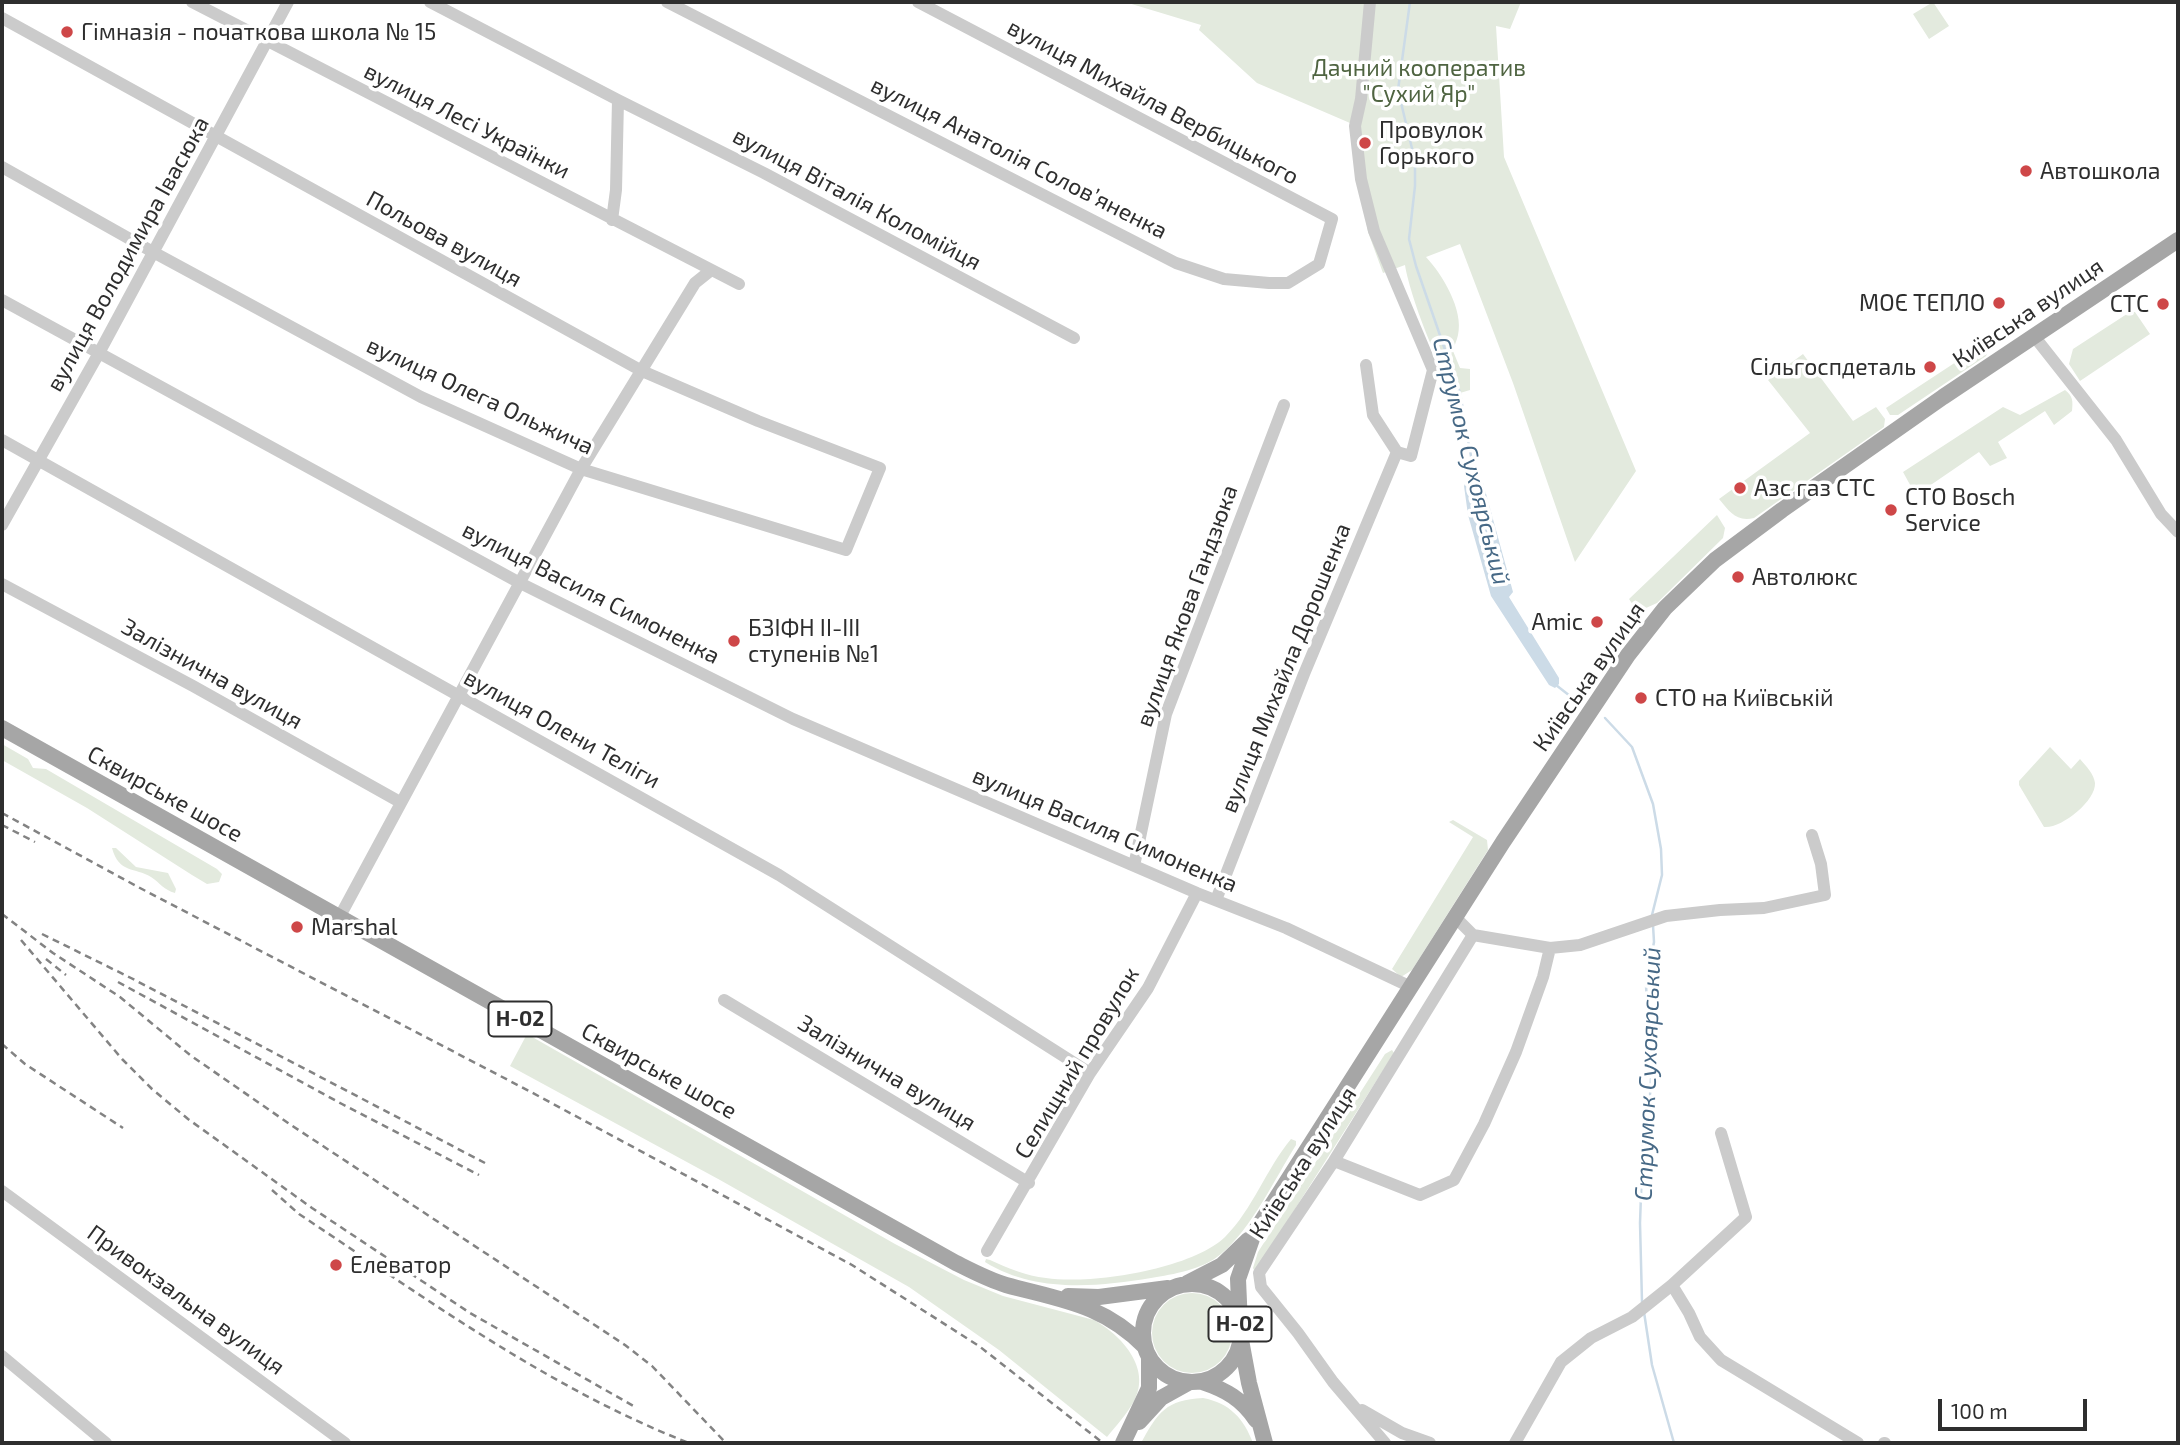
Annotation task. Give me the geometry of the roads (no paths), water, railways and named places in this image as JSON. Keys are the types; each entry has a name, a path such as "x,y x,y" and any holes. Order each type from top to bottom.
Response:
{"main road":[{"name":"Київська вулиця","path":"1178,1286 1222,1265 1254,1233 1455,917 1628,655 1665,608 1715,560 1782,510 1943,397 2178,240"},
{"name":"Сквирське шосе","path":"2,728 956,1264 1003,1284 1090,1308 1111,1318 1147,1352"},
{"name":"Київська вулиця","path":"1240,1331 1238,1279 1254,1233"},
{"name":"Сквирське шосе","path":"1045,1294 1099,1297 1178,1286"},
{"name":"Н-02","path":"1126,1439 1161,1398 1217,1375 1235,1354 1240,1331 1230,1302 1212,1288 1178,1286"},
{"path":"1178,1286 1161,1293 1151,1304 1143,1331 1147,1352 1165,1373 1233,1395 1246,1405 1260,1426"},
{"path":"1240,1331 1249,1383 1265,1443"},
{"name":"Н-02","path":"1126,1439 1149,1388 1147,1352"}],"street":[{"name":"вулиця Лесі Українки","path":"192,2 739,284"},
{"name":"вулиця Володимира Івасюка","path":"2,525 99,353 288,2"},
{"name":"вулиця Віталія Коломійця","path":"430,2 764,173 1074,338"},
{"name":"вулиця Анатолія Соловʼяненка","path":"667,2 1176,263 1224,279 1288,283 1319,264 1332,219"},
{"name":"вулиця Михайла Вербицького","path":"918,2 1332,219"},
{"path":"1366,365 1373,415 1397,452 1410,456 1433,370 1374,231 1362,179 1356,126 1370,2"},
{"name":"Польова вулиця","path":"2,18 215,138 642,371 758,421 880,468"},
{"path":"612,220 617,190 618,100"},
{"name":"вулиця Олега Ольжича","path":"2,167 421,397 581,469 846,550 880,468"},
{"path":"339,918 581,469 695,283 710,271"},
{"name":"вулиця Василя Симоненка","path":"2,300 520,583 793,719 1197,893 1286,928 1410,987"},
{"path":"2034,336 2116,440 2161,514 2178,532"},
{"name":"вулиця Якова Гандзюка","path":"1134,866 1166,714 1284,405"},
{"name":"вулиця Олени Теліги","path":"2,440 779,875 1090,1073"},
{"name":"вулиця Михайла Дорошенка","path":"1216,900 1304,674 1397,452"},
{"name":"Залізнична вулиця","path":"2,584 193,686 400,802"},
{"path":"1455,917 1473,935 1550,948 1580,945 1659,918 1720,909 1764,908 1825,895 1821,864 1812,835"},
{"name":"Селищний провулок","path":"987,1251 1029,1183 1090,1073 1148,988 1197,893"},
{"name":"Київська вулиця","path":"1352,1405 1261,1287 1259,1273 1334,1161 1473,935"},
{"path":"1334,1161 1420,1195 1454,1180 1484,1124 1516,1052 1543,977 1550,948"},
{"name":"Залізнична вулиця","path":"724,1000 1029,1183"},
{"path":"1515,1443 1561,1362 1591,1338 1650,1304 1746,1217 1721,1133"},
{"name":"Привокзальна вулиця","path":"2,1191 345,1443"},
{"path":"1672,1284 1700,1337 1721,1360 1858,1443"},
{"path":"2,1356 106,1443"},
{"path":"1352,1405 1385,1443"},
{"path":"1352,1405 1402,1433 1430,1443"}],"water":[{"path":"1479,476 1513,592 1509,597 1559,678 1559,684 1555,688 1549,685 1491,596 1468,515 1464,486 1468,478"}],"waterway":[{"name":"Струмок Сухоярський","path":"1410,2 1398,90 1415,161 1409,239 1460,393 1475,479"},
{"name":"Струмок Сухоярський","path":"1556,685 1570,696"},
{"name":"Струмок Сухоярський","path":"1605,718 1632,747 1653,804 1661,849 1662,875 1652,915"},
{"name":"Струмок Сухоярський","path":"1642,1302 1640,1223 1643,1140 1649,1113 1651,1078 1646,985 1654,942 1653,925"},
{"name":"Струмок Сухоярський","path":"1644,1312 1652,1365 1674,1443"}],"railway":[{"path":"2,813 852,1265 979,1346 1103,1443"},
{"path":"2,825 35,842"},
{"path":"2,914 53,953 120,997 190,1055 291,1125 625,1345 652,1366 726,1443"},
{"path":"42,934 485,1163"},
{"path":"21,940 122,1059 188,1119 312,1208 470,1313 637,1408"},
{"path":"46,959 66,975"},
{"path":"118,982 479,1175"},
{"path":"2,1044 25,1064 123,1128"},
{"path":"272,1190 299,1214 488,1339 586,1396 689,1443"}],"place":[{"name":"Гімназія - початкова школа № 15","path":"67,32"},
{"name":"Провулок Горького","path":"1365,143"},
{"name":"Автошкола","path":"2026,171"},
{"name":"МОЄ ТЕПЛО","path":"1999,303"},
{"name":"СТС","path":"2163,304"},
{"name":"Сільгоспдеталь","path":"1930,367"},
{"name":"Азс газ СТС","path":"1740,488"},
{"name":"СТО Bosch Service","path":"1891,510"},
{"name":"Автолюкс","path":"1738,577"},
{"name":"Amic","path":"1597,622"},
{"name":"БЗІФН ІІ-ІІІ ступенів №1","path":"734,641"},
{"name":"СТО на Київській","path":"1641,698"},
{"name":"Marshal","path":"297,927"},
{"name":"Елеватор","path":"336,1265"}],"park label":[{"name":"Дачний кооператив \"Сухий Яр\"","path":"1419,81"}]}
